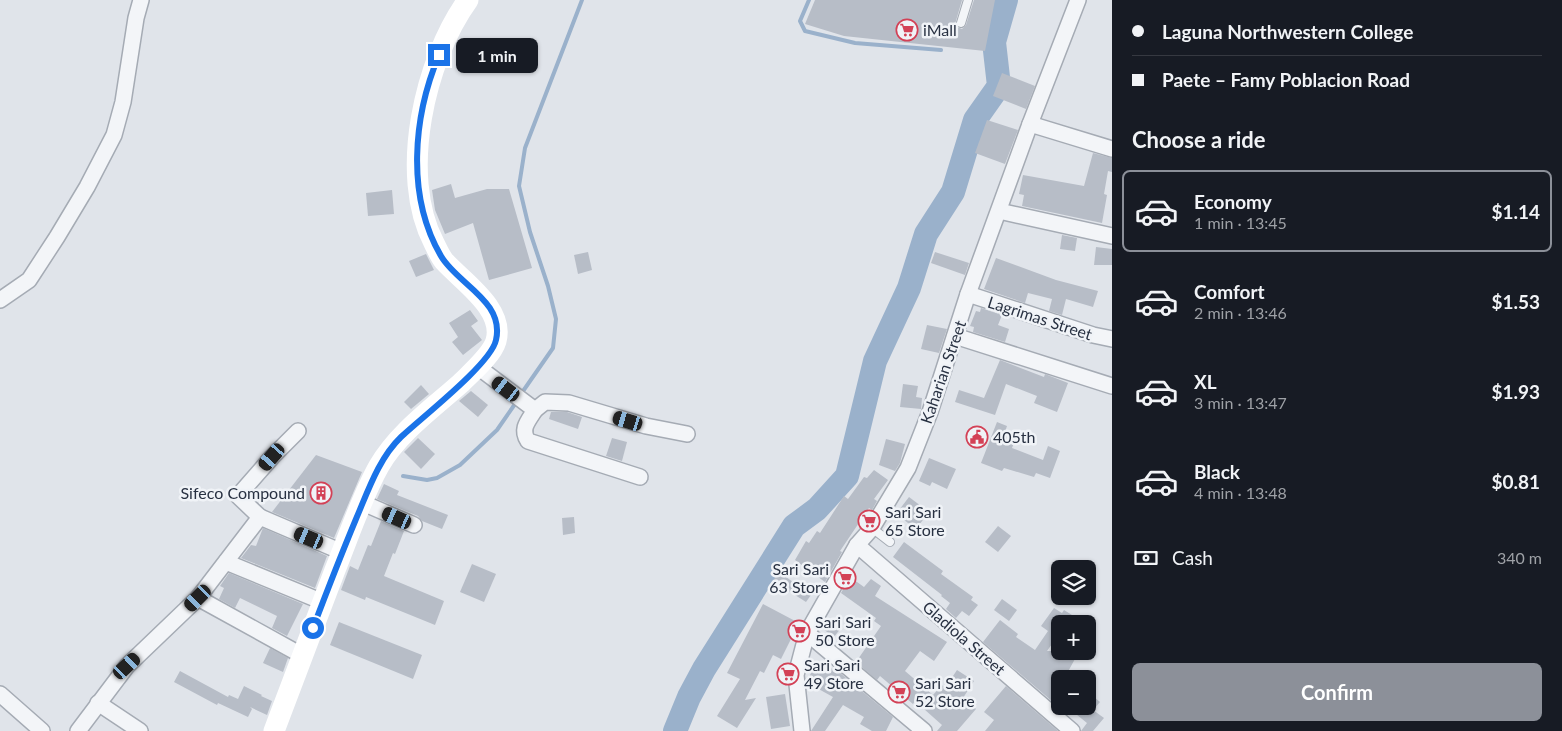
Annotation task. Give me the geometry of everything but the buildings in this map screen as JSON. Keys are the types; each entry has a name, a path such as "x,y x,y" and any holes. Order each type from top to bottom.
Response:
{"main road":[{"path":"274,731 342,552 379,466 399,439 478,368 496,342 497,330 494,315 481,297 442,258 424,220 418,191 419,134 426,94 452,24 468,0"}],"street":[{"path":"0,300 29,280 77,204 114,135 123,102 136,18 141,0"},
{"name":"Kaharian Street","path":"802,731 796,675 807,633 857,545 872,528 908,468 930,412 968,294 1030,124 1078,0"},
{"path":"1030,124 1112,149"},
{"path":"999,211 1112,236"},
{"name":"Lagrimas Street","path":"968,294 1093,335 1112,339"},
{"path":"955,336 1112,386"},
{"path":"478,368 535,410"},
{"path":"640,477 528,441 524,434 524,426 535,410 545,402 569,403 646,426 687,434"},
{"path":"298,431 238,496 260,517 342,552"},
{"path":"362,503 414,525"},
{"path":"78,731 127,666 198,598 260,517"},
{"name":"Gladiola Street","path":"857,545 1072,731"},
{"path":"226,562 323,602"},
{"path":"198,598 303,656"},
{"path":"807,633 924,731"},
{"path":"0,694 42,731"},
{"path":"98,703 140,731"}],"lane":[{"path":"961,23 968,0"},
{"path":"872,528 890,542"}],"waterway":[{"path":"521,394 553,348 556,319 548,286 530,232 519,186 525,148 582,0"},
{"path":"809,0 800,21 805,31 855,43 941,50"},
{"path":"675,731 689,697 704,669 794,526 817,509 847,476 875,361 909,288 926,234 953,192 975,120 999,86 994,42 1006,0"},
{"path":"403,476 427,480 437,478 460,465 497,430 515,404"}],"place":[{"name":"iMall","path":"907,30"},
{"name":"405th","path":"977,437"},
{"name":"Sifeco Compound","path":"321,493"},
{"name":"Sari Sari 65 Store","path":"869,521"},
{"name":"Sari Sari 63 Store","path":"845,578"},
{"name":"Sari Sari 50 Store","path":"799,631"},
{"name":"Sari Sari 49 Store","path":"788,674"},
{"name":"Sari Sari 52 Store","path":"899,692"}],"route":[{"path":"313,628 342,552 379,466 399,439 478,368 496,342 497,330 494,315 481,297 442,258 432,241 424,220 418,191 419,134 422,114 426,94 439,55"}]}
